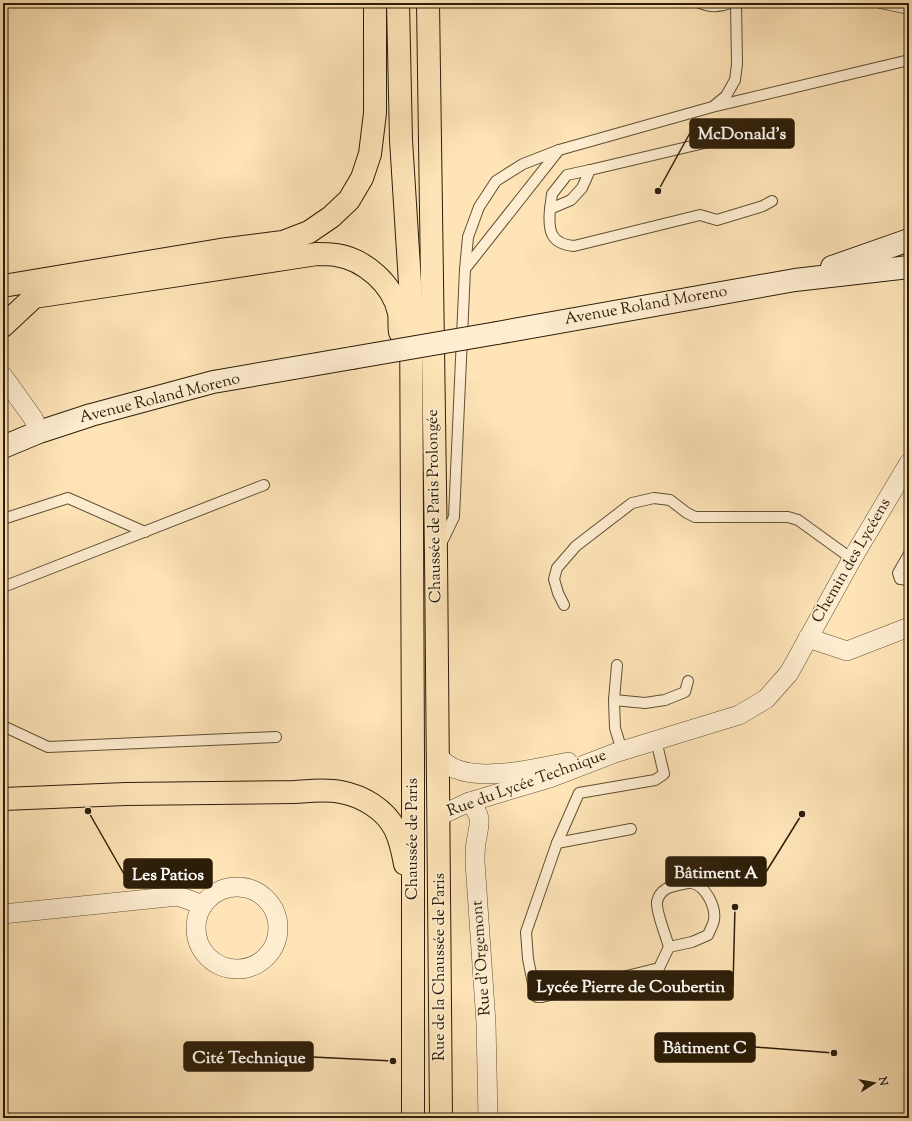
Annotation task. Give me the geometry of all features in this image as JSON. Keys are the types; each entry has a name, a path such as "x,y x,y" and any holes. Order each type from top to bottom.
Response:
{"main road":[{"path":"3,286 220,250 283,242 309,232 331,217 349,200 362,178 370,154 375,113 375,3"},
{"path":"398,3 401,140 411,299 412,600"},
{"name":"Chaussée de Paris Prolongée","path":"428,3 439,816"},
{"path":"3,326 34,297 317,254 336,254 355,260 368,268 380,279 394,298 399,314 402,535 412,600"},
{"name":"Chaussée de Paris","path":"412,600 412,924"},
{"path":"3,799 126,794 295,792 320,790 341,792 367,801 383,813 395,829 404,856 412,924"},
{"name":"Rue de la Chaussée de Paris","path":"439,816 441,1118"},
{"name":"Rue de la Chaussée de Paris","path":"412,924 413,1118"}],"street":[{"name":"Avenue Roland Moreno","path":"795,280 909,240"},
{"name":"Avenue Roland Moreno","path":"3,447 39,432 91,415 213,382 795,280 909,267"},
{"path":"3,376 33,418 39,432"},
{"name":"Chemin des Lycéens","path":"808,638 852,559 909,463"},
{"path":"808,638 847,651 909,627"},
{"name":"Rue du Lycée Technique","path":"439,816 469,802 550,778 618,752 739,715 766,699 789,673 808,638"},
{"name":"Rue du Lycée Technique","path":"438,757 455,769 476,774 520,771 618,752"},
{"name":"Rue d'Orgemont","path":"469,802 477,810 480,823 476,844 475,862 486,1023 488,1118"},
{"path":"231,888 242,888 253,891 262,896 270,905 278,926 277,937 273,948 266,957 256,965 245,969 233,969 221,966 211,960 200,946 196,928 198,916 203,905 210,897 220,891 231,888"},
{"path":"3,914 178,896 203,905"}],"lane":[{"path":"700,3 707,6 725,5 730,3"},
{"path":"712,107 726,96 735,80 737,64 736,3"},
{"path":"881,3 909,9"},
{"path":"436,555 454,517 465,269 468,237 479,206 496,181 523,164 560,150 712,107 909,60"},
{"path":"772,201 763,206 716,220 700,215 574,246 564,245 556,241 552,234 549,221 552,194 567,175 734,136 774,142"},
{"path":"465,269 560,150"},
{"path":"550,209 571,200 582,188 590,170"},
{"path":"3,587 264,485"},
{"path":"3,519 68,498 145,532"},
{"path":"564,605 558,593 554,579 557,568 576,546 632,503 654,498 670,500 694,517 788,517 798,520 852,559"},
{"path":"909,554 898,573 900,579 909,580"},
{"path":"617,665 614,700 618,752"},
{"path":"614,700 645,703 665,700 684,692 688,681"},
{"path":"3,726 48,747 276,737"},
{"path":"656,740 664,774 655,780 579,793 557,843 526,932 528,959 537,997 659,968 669,947 660,921 657,903 660,894 666,889 691,882 700,886 706,892 714,911 714,921 708,935 692,942 669,947"},
{"path":"557,843 631,829"}],"place":[{"name":"McDonald's","path":"658,191"},
{"name":"Les Patios","path":"88,811"},
{"name":"Bâtiment A","path":"802,814"},
{"name":"Lycée Pierre de Coubertin","path":"735,907"},
{"name":"Bâtiment C","path":"834,1053"},
{"name":"Cité Technique","path":"393,1061"}]}
